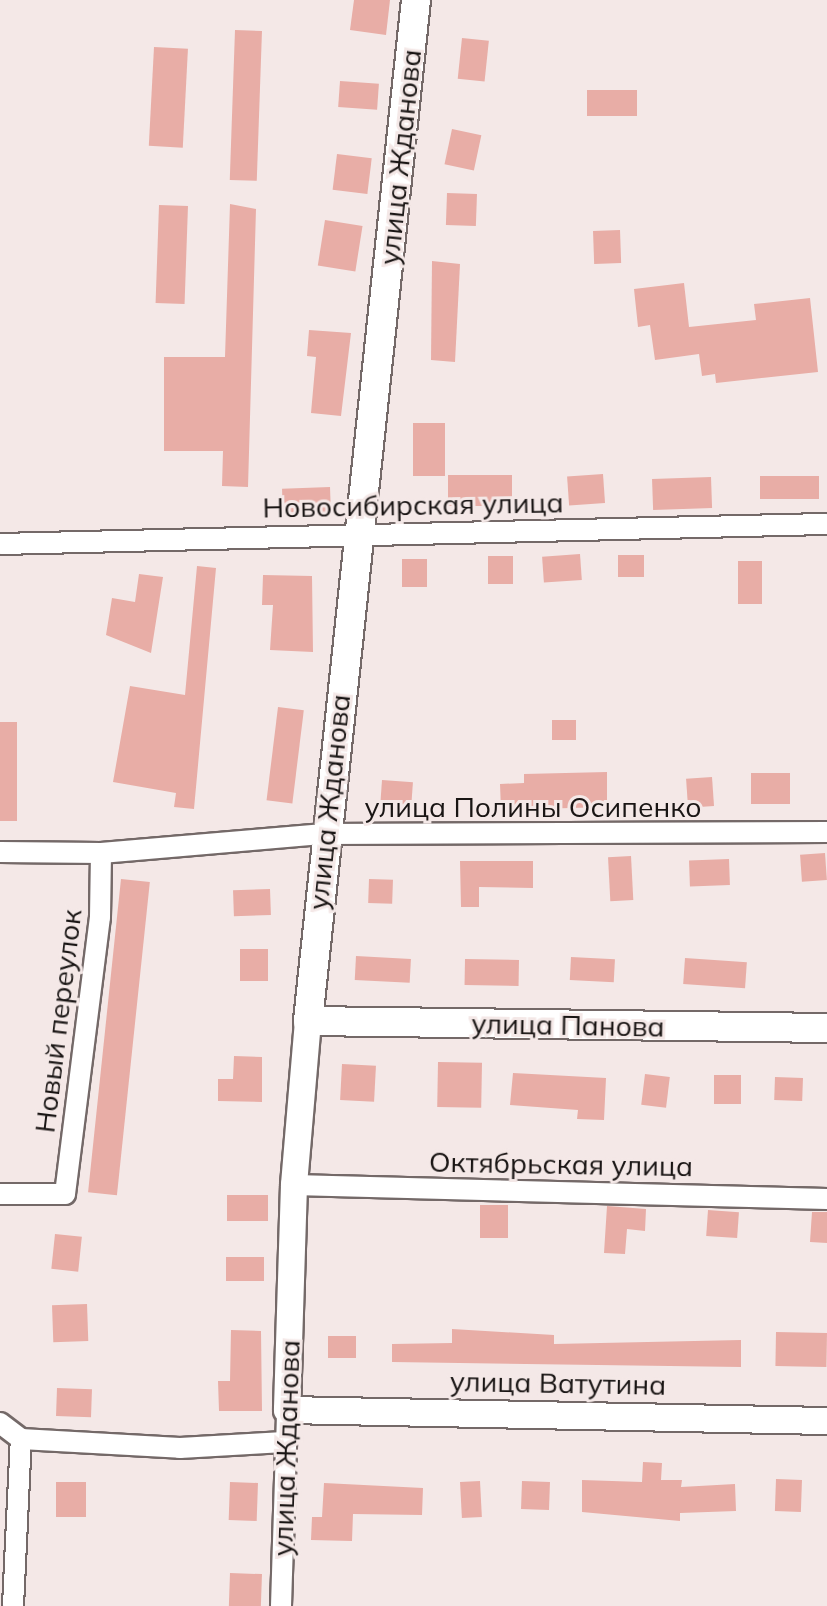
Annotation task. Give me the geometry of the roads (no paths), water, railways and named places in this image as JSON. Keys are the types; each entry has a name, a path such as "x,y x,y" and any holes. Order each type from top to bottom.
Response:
{"main road":[{"name":"улица Жданова","path":"308,1021 324,834 360,536 416,0"},
{"name":"улица Панова","path":"308,1021 827,1028"}],"street":[{"name":"Новосибирская улица","path":"0,544 827,524"},
{"name":"улица Полины Осипенко","path":"0,852 101,853 324,834 827,832"},
{"name":"Новый переулок","path":"0,1194 65,1194 101,853"},
{"name":"улица Жданова","path":"281,1606 294,1185 308,1021"},
{"name":"Октябрьская улица","path":"294,1185 827,1199"},
{"name":"улица Ватутина","path":"287,1410 827,1421"},
{"path":"0,1423 21,1439 180,1448 284,1442"},
{"path":"13,1606 21,1439"}]}
